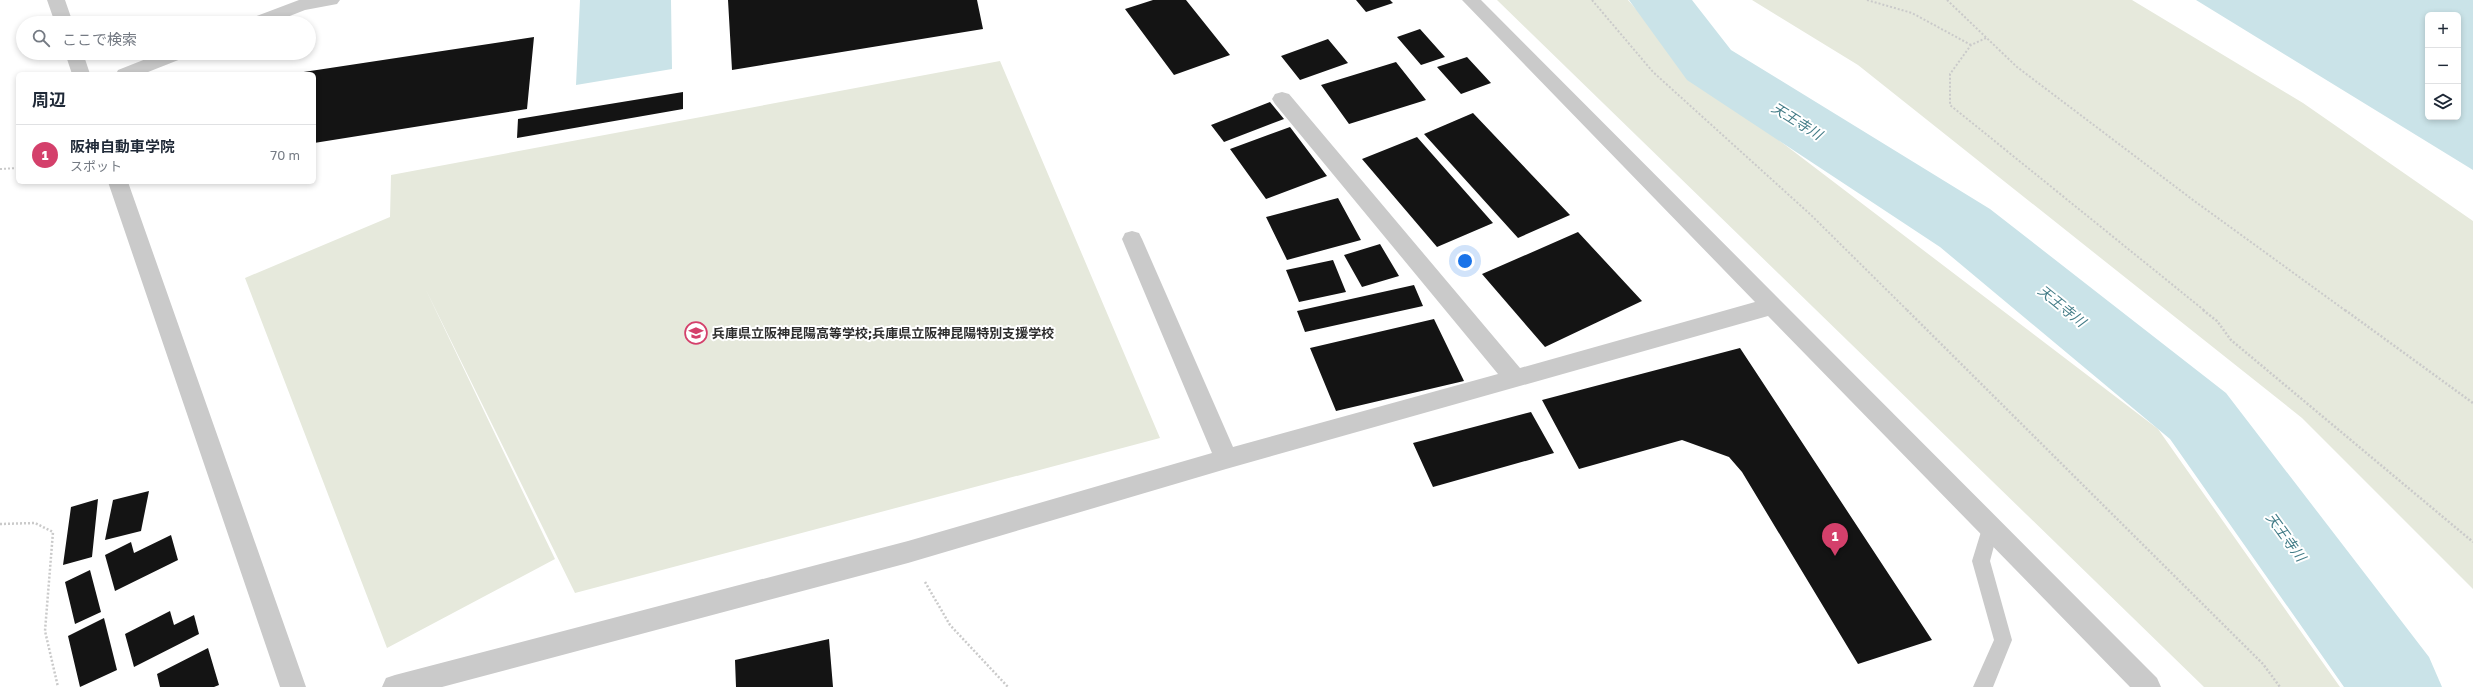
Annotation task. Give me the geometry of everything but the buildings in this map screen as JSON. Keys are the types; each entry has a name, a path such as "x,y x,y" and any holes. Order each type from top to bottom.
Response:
{"street":[{"path":"56,0 62,16"},
{"path":"273,16 302,5 331,0"},
{"path":"1470,0 2148,687"},
{"path":"76,60 80,72"},
{"path":"130,72 161,60"},
{"path":"1282,99 1515,378"},
{"path":"119,184 293,687"},
{"path":"1132,239 1226,459"},
{"path":"396,687 908,552 1226,459 1772,306"}],"lane":[{"path":"1983,687 2003,640 1981,561 1990,527"}],"path":[{"path":"1592,0 1653,72 1812,215 2258,659 2280,687"},
{"path":"1868,0 1912,13 1971,45"},
{"path":"1948,0 2017,67 2193,200 2473,403"},
{"path":"1986,38 1971,45 1950,74 1950,105 2217,321 2231,340 2473,542"},
{"path":"0,169 16,168"},
{"path":"0,524 18,522 44,524 53,532 45,631 58,687"},
{"path":"908,552 950,625 1008,687"}],"shaded area":[{"path":"1497,0 1628,0 1696,77 2158,429 2340,687 2204,687"},
{"path":"1752,0 2132,0 2303,103 2473,221 2473,589 2302,418 1858,65"},
{"name":"兵庫県立阪神昆陽高等学校;兵庫県立阪神昆陽特別支援学校","path":"1000,61 1160,438 575,593 425,288 555,559 387,648 245,278 390,217 391,175"}],"water":[{"path":"580,0 671,0 672,69 576,85"},
{"path":"2196,0 2473,0 2473,170"}],"waterway":[{"name":"天王寺川","path":"1659,0 1709,65 1965,228 2198,416 2397,687"}],"place":[{"name":"兵庫県立阪神昆陽高等学校;兵庫県立阪神昆陽特別支援学校","path":"696,333"},
{"name":"阪神自動車学院","path":"1835,556"}]}
